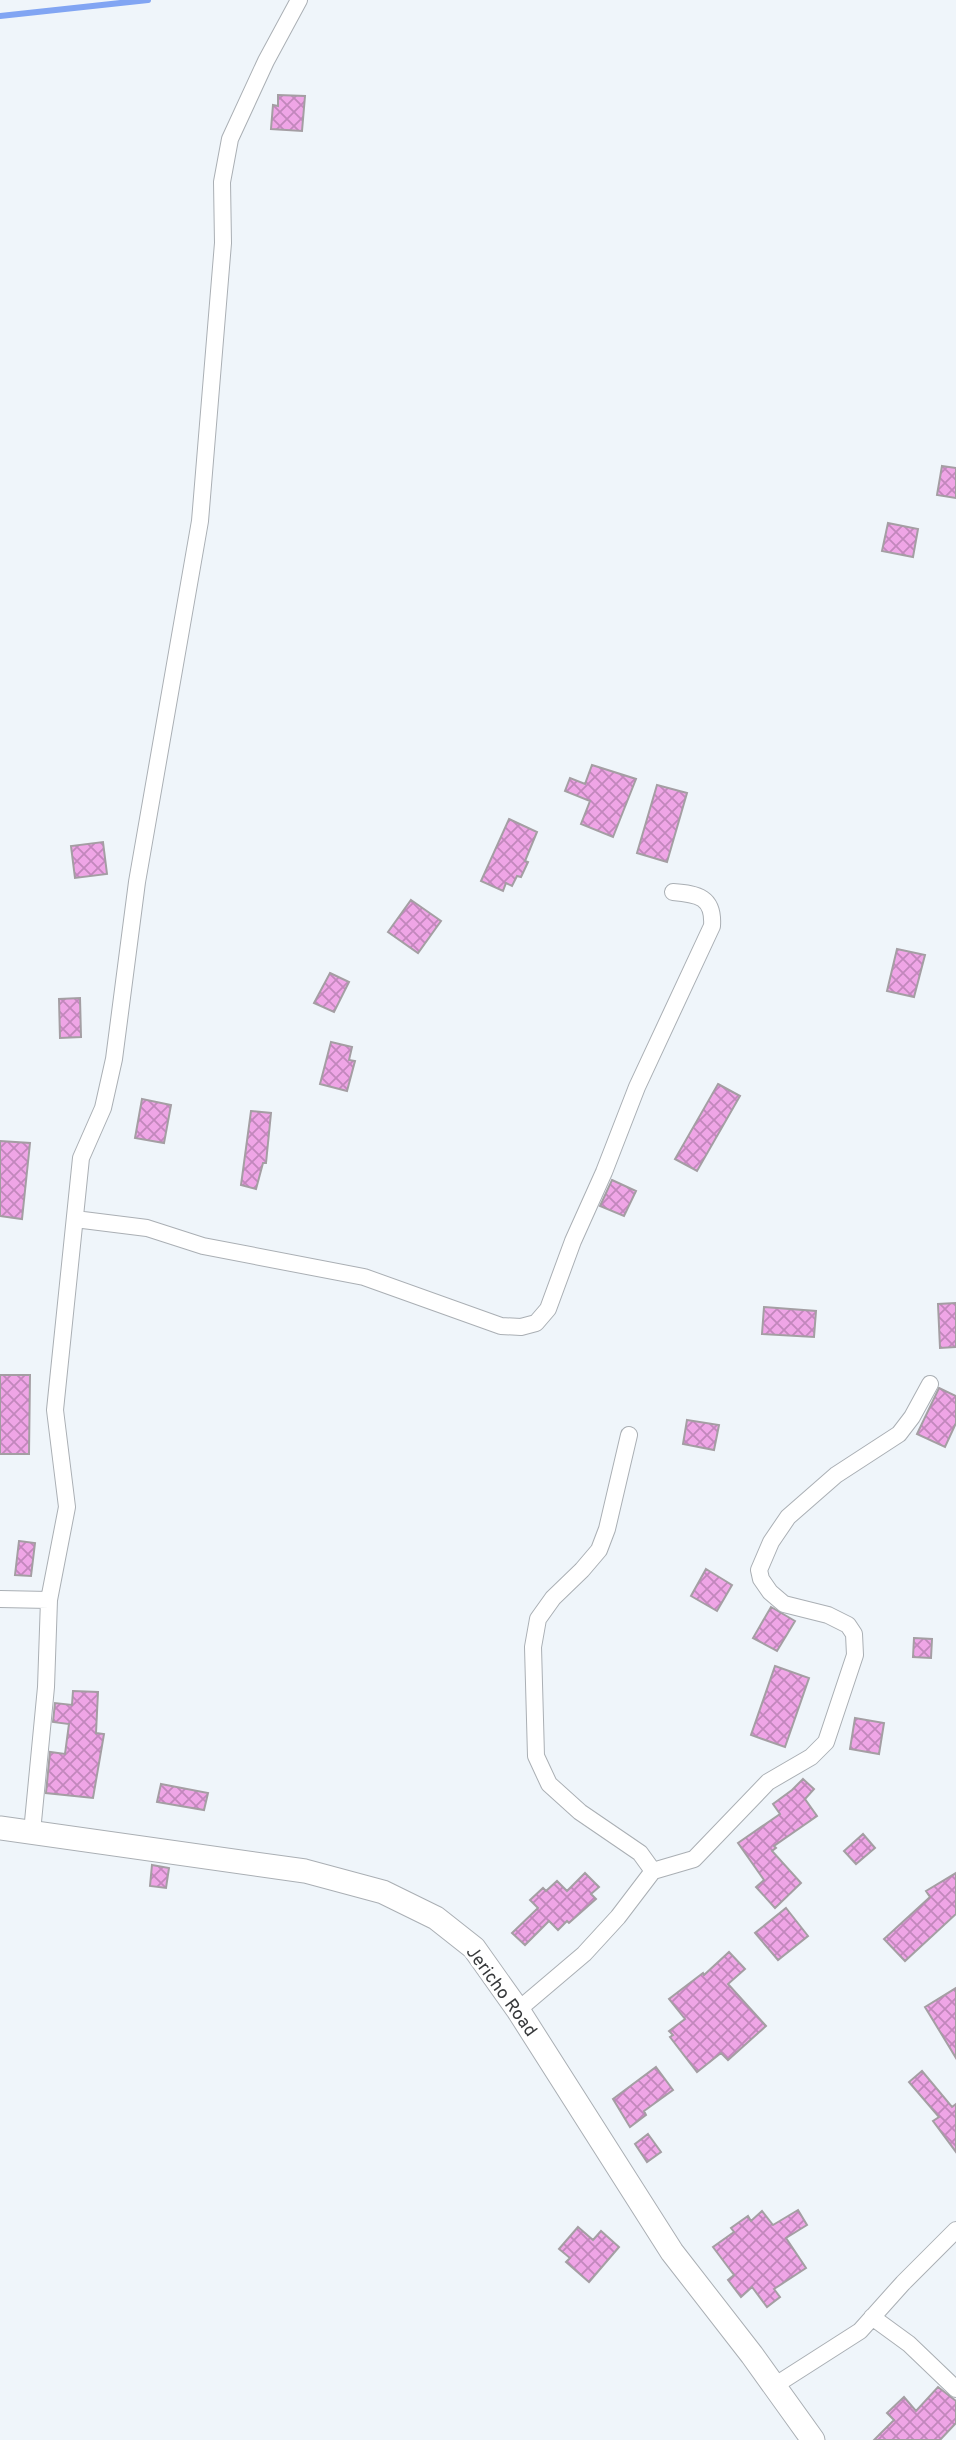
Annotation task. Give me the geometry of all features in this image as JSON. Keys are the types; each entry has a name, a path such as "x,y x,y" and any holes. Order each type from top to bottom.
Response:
{"street":[{"path":"32,1832 46,1687 49,1600 67,1507 55,1410 81,1158 103,1108 114,1059 137,882 200,521 223,243 222,183 230,139 266,61 299,0"},
{"path":"75,1219 147,1228 203,1246 364,1278 501,1326 521,1327 536,1323 548,1309 637,1087 712,926 713,911 706,900 688,893 673,892"},
{"path":"518,2010 584,1954 618,1917 653,1871 694,1858 768,1782 811,1757 826,1742 855,1655 854,1634 848,1625 828,1615 784,1604 770,1592 761,1579 759,1570 771,1542 788,1517 836,1475 899,1434 930,1384"},
{"path":"629,1434 607,1529 599,1550 553,1598 538,1619 533,1647 536,1756 549,1784 580,1812 640,1853 653,1871"},
{"path":"0,1599 49,1600"},
{"name":"Jericho Road","path":"0,1828 305,1871 383,1892 436,1918 474,1948 518,2010 672,2252 813,2440"},
{"path":"774,2386 860,2331 956,2230"},
{"path":"872,2317 909,2344 956,2389"}],"building":[{"path":"278,95 305,96 302,131 271,129 273,105 278,106"},
{"path":"942,466 956,468 956,498 937,495"},
{"path":"888,523 918,529 913,557 882,551"},
{"path":"592,765 636,779 613,837 581,824 590,801 565,791 570,778 585,784"},
{"path":"657,785 687,793 667,862 637,853"},
{"path":"509,819 537,832 521,877 517,876 512,886 506,883 503,891 481,881"},
{"path":"103,842 107,874 75,878 71,846"},
{"path":"411,900 441,921 418,953 388,932"},
{"path":"897,949 925,955 914,997 887,991"},
{"path":"330,973 349,982 334,1012 314,1003"},
{"path":"80,998 81,1037 60,1038 59,999"},
{"path":"331,1042 352,1047 349,1060 355,1061 347,1091 320,1084"},
{"path":"718,1084 740,1096 697,1171 675,1159"},
{"path":"142,1099 171,1105 164,1143 135,1138"},
{"path":"251,1111 271,1113 266,1163 263,1163 256,1189 241,1185"},
{"path":"0,1141 30,1143 22,1219 0,1216"},
{"path":"612,1180 636,1191 624,1216 600,1206"},
{"path":"956,1303 956,1347 940,1348 938,1304"},
{"path":"764,1307 816,1311 814,1337 762,1334"},
{"path":"0,1375 30,1375 29,1454 0,1454"},
{"path":"939,1388 956,1396 956,1423 945,1447 917,1434"},
{"path":"687,1420 719,1425 714,1450 683,1444"},
{"path":"19,1541 35,1543 31,1576 15,1575"},
{"path":"706,1569 732,1585 717,1611 691,1596"},
{"path":"771,1607 795,1621 777,1651 753,1638"},
{"path":"914,1638 932,1639 931,1658 913,1657"},
{"path":"775,1666 809,1678 785,1747 751,1735"},
{"path":"73,1691 98,1692 96,1733 104,1734 93,1798 46,1793 50,1752 65,1754 69,1724 53,1722 55,1703 72,1705"},
{"path":"855,1718 884,1723 879,1754 850,1749"},
{"path":"803,1779 814,1789 805,1799 817,1816 774,1846 776,1848 772,1851 801,1883 775,1908 756,1887 764,1880 738,1843 780,1814 773,1804"},
{"path":"161,1784 208,1793 204,1810 157,1802"},
{"path":"863,1834 875,1848 856,1864 844,1851"},
{"path":"152,1865 169,1868 166,1888 150,1886"},
{"path":"585,1873 599,1887 591,1894 596,1899 569,1923 567,1921 558,1930 549,1921 525,1945 512,1933 538,1908 530,1900 543,1888 546,1891 557,1881 567,1891"},
{"path":"956,1873 956,1914 905,1961 884,1939 930,1897 926,1891"},
{"path":"786,1908 808,1936 778,1960 755,1933"},
{"path":"729,1952 745,1969 728,1984 766,2026 728,2060 721,2053 697,2072 670,2037 673,2035 669,2031 685,2019 669,1999 703,1973 704,1975"},
{"path":"956,1988 956,2058 925,2007"},
{"path":"656,2067 673,2090 644,2111 646,2115 630,2127 613,2099"},
{"path":"922,2071 952,2107 956,2104 956,2152 933,2121 939,2117 909,2082"},
{"path":"648,2134 661,2152 647,2162 635,2144"},
{"path":"798,2210 807,2225 786,2238 806,2268 774,2289 780,2297 767,2307 752,2287 741,2297 728,2280 734,2275 713,2247 734,2232 731,2228 748,2216 751,2221 762,2211 773,2225"},
{"path":"578,2227 593,2240 601,2231 619,2247 589,2282 566,2262 570,2258 559,2249"},
{"path":"938,2387 956,2401 956,2423 940,2440 874,2440 894,2420 887,2413 904,2397 916,2411"}],"waterway":[{"path":"0,16 148,0"}]}
